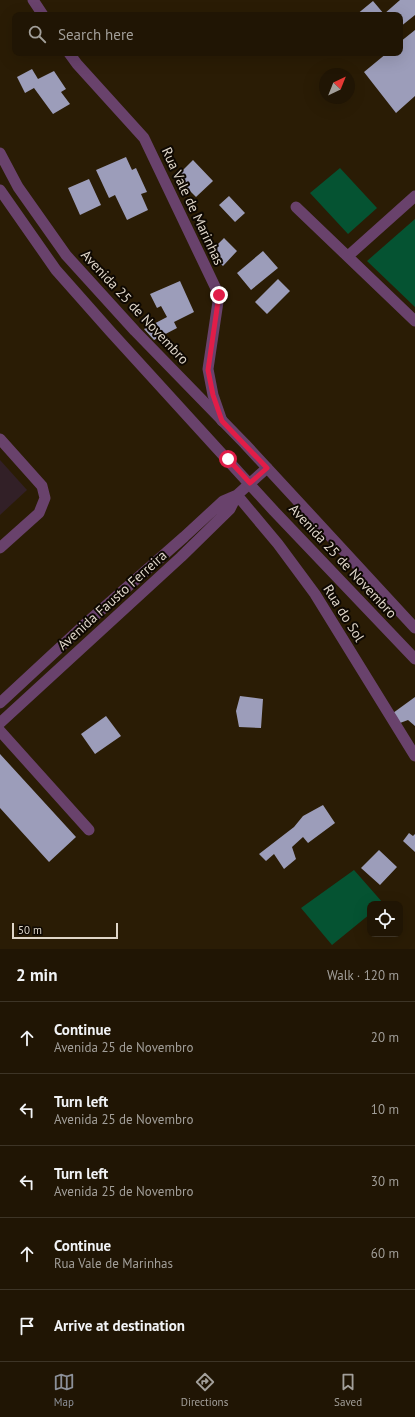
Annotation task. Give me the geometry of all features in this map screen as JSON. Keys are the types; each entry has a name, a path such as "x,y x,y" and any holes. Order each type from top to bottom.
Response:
{"street":[{"path":"33,0 42,12"},
{"name":"Rua Vale de Marinhas","path":"71,56 144,138 219,295 208,370 213,395 222,421"},
{"name":"Avenida 25 de Novembro","path":"0,153 18,187 66,254 135,331 267,468 415,628"},
{"name":"Avenida 25 de Novembro","path":"0,190 56,270 250,483 415,659"},
{"path":"348,256 415,196"},
{"path":"296,207 415,321"},
{"path":"0,439 42,486 45,498 39,513 0,548"},
{"path":"250,483 267,468"},
{"name":"Avenida Fausto Ferreira","path":"0,703 83,626 223,502 237,494 250,483"},
{"name":"Avenida Fausto Ferreira","path":"0,723 214,525 230,509 237,494"},
{"name":"Rua do Sol","path":"237,494 278,544 315,594 415,756"},
{"path":"0,731 89,830"}],"shaded area":[{"path":"0,460 27,490 0,515"}],"green space":[{"path":"340,168 377,208 348,234 310,193"},
{"path":"415,219 415,307 367,261"},
{"path":"354,870 381,901 367,901 367,916 332,945 301,908"}],"building":[{"path":"400,0 415,0 415,15 403,25 403,12 386,12"},
{"path":"373,1 382,12 360,12"},
{"path":"415,30 415,96 396,113 364,72 383,56 403,56 403,40"},
{"path":"32,69 38,79 54,71 66,89 61,92 70,104 53,114 34,88 25,93 17,77"},
{"path":"126,157 132,170 136,168 147,192 141,194 148,210 127,220 115,195 109,198 96,170"},
{"path":"193,160 213,181 196,197 176,177"},
{"path":"89,179 101,205 80,215 68,188"},
{"path":"229,196 245,213 235,222 219,205"},
{"path":"224,238 237,251 223,266 209,253"},
{"path":"263,251 278,268 251,290 237,273"},
{"path":"278,279 290,291 267,314 255,302"},
{"path":"180,281 194,312 174,322 177,328 154,340 144,329 167,317 161,306 157,308 150,294"},
{"path":"240,696 263,699 261,728 239,727 236,711"},
{"path":"415,697 415,726 408,720 400,723 393,713"},
{"path":"106,716 121,736 95,754 81,734"},
{"path":"0,754 76,837 49,862 0,808"},
{"path":"323,805 335,823 308,843 303,837 292,847 296,859 284,869 274,854 266,861 259,854 294,827 303,816"},
{"path":"409,833 413,836 415,834 415,852 403,841"},
{"path":"379,850 397,867 380,885 361,868"}],"route":[{"path":"219,295 208,370 213,395 222,421 267,468 250,483 228,459"}]}
